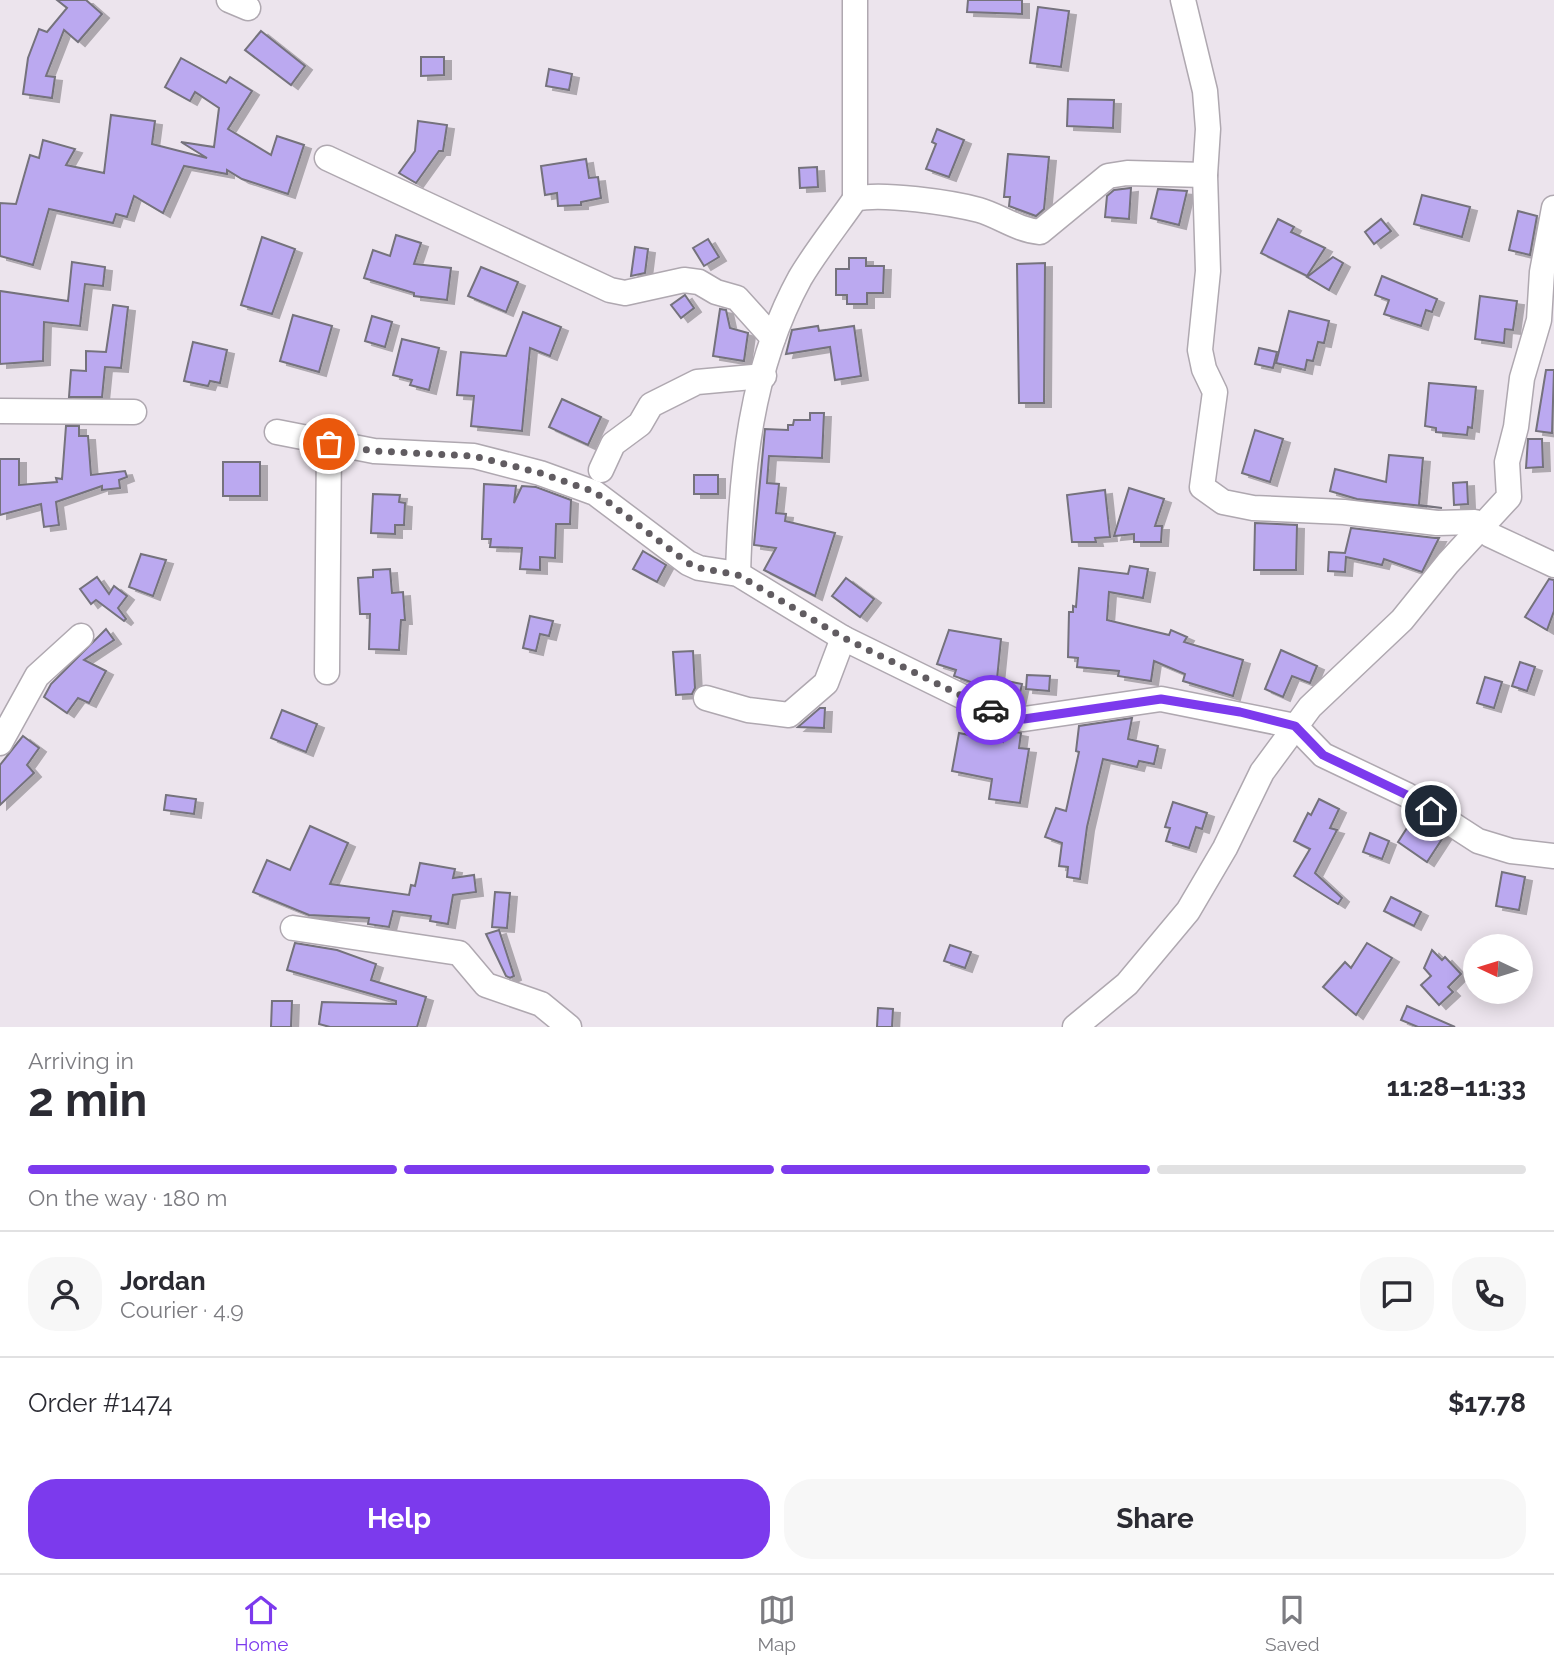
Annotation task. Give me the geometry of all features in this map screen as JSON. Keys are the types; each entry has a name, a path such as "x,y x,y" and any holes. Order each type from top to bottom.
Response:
{"street":[{"path":"738,575 740,502 750,416 764,376 773,338 801,278 855,199 855,0"},
{"path":"1183,0 1205,91 1208,129 1205,175 1208,271 1200,350 1204,369 1215,393 1202,488 1223,502 1253,508 1344,512 1437,523 1475,523 1490,535 1554,565"},
{"path":"327,158 611,290 625,293 684,280 737,298 773,338"},
{"path":"855,199 884,197 980,210 1026,231 1040,232 1108,176 1127,173 1205,175"},
{"path":"1075,1027 1127,984 1188,911 1225,848 1262,772 1310,707 1402,620 1509,497 1507,462 1517,426 1522,378 1539,320 1542,272 1554,208"},
{"path":"601,470 613,444 640,424 651,405 697,382 764,376"},
{"path":"0,411 134,412"},
{"path":"278,432 374,451 474,456 540,473 595,492 688,563 699,568 738,575 844,638 994,712 1024,719 1161,699 1295,726 1323,755 1407,795 1478,841 1511,851 1554,856"},
{"path":"327,672 329,444"},
{"path":"0,743 37,676 81,636"},
{"path":"706,698 748,710 789,715 826,683 844,638"},
{"path":"293,928 459,953 486,985 541,1004 569,1027"}],"building":[{"path":"57,0 86,0 102,14 78,42 64,30 46,76 55,77 52,98 23,94 28,58 39,29 47,32 67,8"},
{"path":"968,0 1022,0 1022,14 967,12"},
{"path":"1038,7 1069,11 1061,67 1030,63"},
{"path":"261,31 305,66 291,85 245,50"},
{"path":"421,57 444,57 444,75 421,76"},
{"path":"181,58 226,83 230,77 252,91 228,129 271,155 277,136 304,145 288,194 242,179 227,170 227,174 184,166 163,213 134,196 127,217 116,214 113,223 49,209 33,265 0,256 0,203 16,204 30,155 39,158 43,140 75,149 66,165 104,173 111,115 155,121 152,144 207,158 181,142 214,147 219,108 195,92 190,101 165,87"},
{"path":"549,69 572,74 569,90 546,86"},
{"path":"1068,99 1114,100 1113,128 1067,126"},
{"path":"418,121 447,125 443,151 439,151 416,183 399,173 415,151"},
{"path":"937,129 964,140 949,177 926,169 936,144 932,142"},
{"path":"1008,154 1049,157 1044,209 1036,216 1009,206 1010,197 1004,197"},
{"path":"586,159 589,178 598,177 601,198 581,202 581,205 558,206 557,193 545,195 541,166"},
{"path":"817,167 818,187 800,188 799,168"},
{"path":"1131,188 1129,219 1105,217 1107,196 1114,190"},
{"path":"1158,189 1187,191 1179,225 1151,218"},
{"path":"1422,195 1470,207 1462,237 1414,224"},
{"path":"1518,211 1537,216 1530,255 1509,250"},
{"path":"1278,219 1294,227 1291,232 1325,248 1307,276 1261,253"},
{"path":"1381,219 1391,231 1374,244 1365,232"},
{"path":"396,235 421,243 414,264 451,268 447,300 414,296 414,293 364,278 373,250 390,256"},
{"path":"262,237 295,249 272,314 241,305"},
{"path":"708,239 719,257 704,266 693,248"},
{"path":"635,247 648,249 645,273 631,276"},
{"path":"1333,257 1343,263 1329,290 1307,277"},
{"path":"849,258 866,258 866,266 884,266 883,293 867,293 867,304 847,304 847,295 836,295 836,269 849,269"},
{"path":"72,262 105,267 103,286 85,284 80,326 44,322 43,361 0,364 0,291 68,301"},
{"path":"1045,263 1044,403 1019,403 1017,264"},
{"path":"481,267 518,282 506,312 468,296"},
{"path":"1382,276 1437,299 1432,312 1426,310 1421,326 1384,314 1389,300 1375,295"},
{"path":"685,295 694,308 681,318 671,305"},
{"path":"1480,296 1517,301 1513,330 1505,329 1504,343 1475,339"},
{"path":"113,305 128,307 121,368 105,367 102,397 69,397 71,370 86,371 86,351 106,352"},
{"path":"720,309 726,310 730,328 748,333 744,361 713,356"},
{"path":"1289,311 1329,321 1324,343 1318,342 1313,361 1307,360 1305,370 1276,363"},
{"path":"523,312 561,327 550,356 530,348 522,431 471,426 474,396 457,395 461,352 506,356"},
{"path":"293,315 332,326 319,372 280,361"},
{"path":"372,316 392,322 385,347 365,341"},
{"path":"818,326 819,331 854,326 861,376 835,380 830,347 786,354 792,330"},
{"path":"402,339 439,348 429,390 410,385 412,380 393,375"},
{"path":"193,342 227,350 220,383 210,381 208,386 184,381"},
{"path":"1259,348 1277,352 1273,368 1255,364"},
{"path":"1546,370 1554,370 1552,433 1536,431"},
{"path":"1429,383 1476,387 1472,428 1468,427 1467,435 1436,432 1436,428 1425,426"},
{"path":"562,399 601,417 588,445 549,427"},
{"path":"810,413 824,413 822,458 769,456 767,483 779,484 776,513 786,514 785,521 835,533 815,596 764,570 776,548 754,545 765,429 788,430 788,425 793,425 794,420 810,420"},
{"path":"66,426 79,426 79,436 88,436 91,475 125,471 127,477 119,480 120,488 102,490 102,486 56,502 59,525 44,527 41,504 0,515 0,459 19,459 19,485 57,482 56,478 62,479"},
{"path":"1255,430 1283,439 1270,482 1242,473"},
{"path":"1528,439 1542,439 1543,467 1526,468"},
{"path":"1389,455 1423,458 1419,505 1442,508 1357,499 1330,491 1335,469 1386,482"},
{"path":"223,462 260,462 260,496 223,496"},
{"path":"694,475 718,475 718,494 694,494"},
{"path":"1467,482 1468,504 1454,505 1453,483"},
{"path":"484,484 516,486 514,503 522,486 536,487 571,500 570,524 556,524 555,558 540,557 540,570 520,569 522,548 490,547 491,539 482,539"},
{"path":"1129,488 1164,499 1155,526 1162,526 1161,542 1134,542 1134,534 1114,536"},
{"path":"1105,490 1110,537 1095,538 1096,542 1072,542 1067,495"},
{"path":"373,494 400,495 399,502 405,503 404,525 395,525 395,534 371,533"},
{"path":"1255,523 1297,525 1296,570 1254,570"},
{"path":"1351,528 1439,538 1422,572 1384,559 1382,565 1346,557 1345,572 1328,571 1329,552 1345,553"},
{"path":"643,551 666,565 657,582 633,569"},
{"path":"141,554 166,560 153,596 129,587"},
{"path":"1130,566 1148,569 1143,598 1109,592 1107,620 1169,635 1171,630 1187,637 1184,642 1243,660 1233,696 1183,681 1185,674 1154,661 1151,681 1118,676 1119,671 1077,667 1078,658 1068,657 1069,612 1073,612 1073,606 1076,607 1079,568 1128,574"},
{"path":"390,569 392,593 403,592 405,620 401,620 399,650 369,649 370,614 360,614 358,578 373,577 373,570"},
{"path":"97,577 109,594 114,586 127,596 118,608 126,619 124,621 96,600 91,604 80,589"},
{"path":"846,578 874,599 860,617 832,596"},
{"path":"1549,579 1554,580 1554,611 1547,630 1525,617"},
{"path":"530,616 553,621 549,636 540,634 536,651 523,648"},
{"path":"106,629 114,640 84,660 106,671 89,703 78,698 67,713 44,697 51,684"},
{"path":"949,630 1001,639 997,679 1022,684 1018,702 999,698 979,688 979,685 954,676 956,670 937,664"},
{"path":"1281,650 1317,666 1310,683 1292,676 1283,697 1265,689"},
{"path":"693,651 695,688 692,694 676,695 673,652"},
{"path":"1520,662 1535,667 1527,691 1512,686"},
{"path":"1027,675 1050,676 1049,691 1026,689"},
{"path":"1485,677 1502,682 1494,708 1477,703"},
{"path":"820,708 825,708 824,728 798,727"},
{"path":"282,710 317,724 306,752 271,738"},
{"path":"1132,718 1128,739 1158,746 1154,764 1139,761 1137,767 1103,759 1087,827 1080,879 1067,877 1068,867 1059,866 1062,843 1045,837 1056,808 1066,811 1079,752 1076,751 1079,726"},
{"path":"1005,730 1021,733 1019,748 1029,749 1020,803 989,799 992,779 952,771 959,733 1003,742"},
{"path":"23,736 39,748 27,765 34,773 0,805 0,765"},
{"path":"166,795 196,799 194,814 164,810"},
{"path":"1319,799 1339,809 1330,828 1337,830 1315,873 1342,898 1338,904 1294,876 1310,849 1294,841 1308,813 1311,815"},
{"path":"1173,802 1207,813 1202,829 1196,827 1189,848 1166,841 1170,828 1165,827"},
{"path":"1414,817 1444,836 1427,862 1398,842"},
{"path":"310,826 348,843 330,884 409,895 411,885 415,886 420,863 455,869 453,878 474,875 476,892 453,895 448,924 430,921 431,916 393,911 389,927 368,924 369,918 309,915 253,892 267,860 290,870"},
{"path":"1370,833 1389,841 1382,859 1363,852"},
{"path":"1502,872 1525,877 1519,910 1496,906"},
{"path":"495,892 510,893 507,928 492,927"},
{"path":"1391,897 1421,912 1414,926 1384,911"},
{"path":"499,930 514,976 510,978 506,976 486,934"},
{"path":"295,943 337,950 376,964 371,980 426,997 417,1027 330,1027 319,1024 322,1002 396,1004 396,1001 287,970"},
{"path":"1367,943 1392,958 1356,1015 1323,987 1345,962 1351,968"},
{"path":"950,945 971,952 965,968 944,961"},
{"path":"1432,950 1442,960 1445,957 1461,974 1448,987 1453,992 1439,1005 1421,985 1431,976 1424,968"},
{"path":"272,1001 292,1001 291,1027 271,1027"},
{"path":"1407,1006 1455,1027 1418,1027 1401,1020"},
{"path":"878,1008 893,1009 892,1027 877,1027"}],"way so far":[{"path":"329,444 374,451 474,456 540,473 595,492 688,563 699,568 738,575 844,638 991,710"}],"route":[{"path":"991,710 1024,719 1161,699 1240,712 1295,726 1323,755 1415,799 1431,811"}]}
